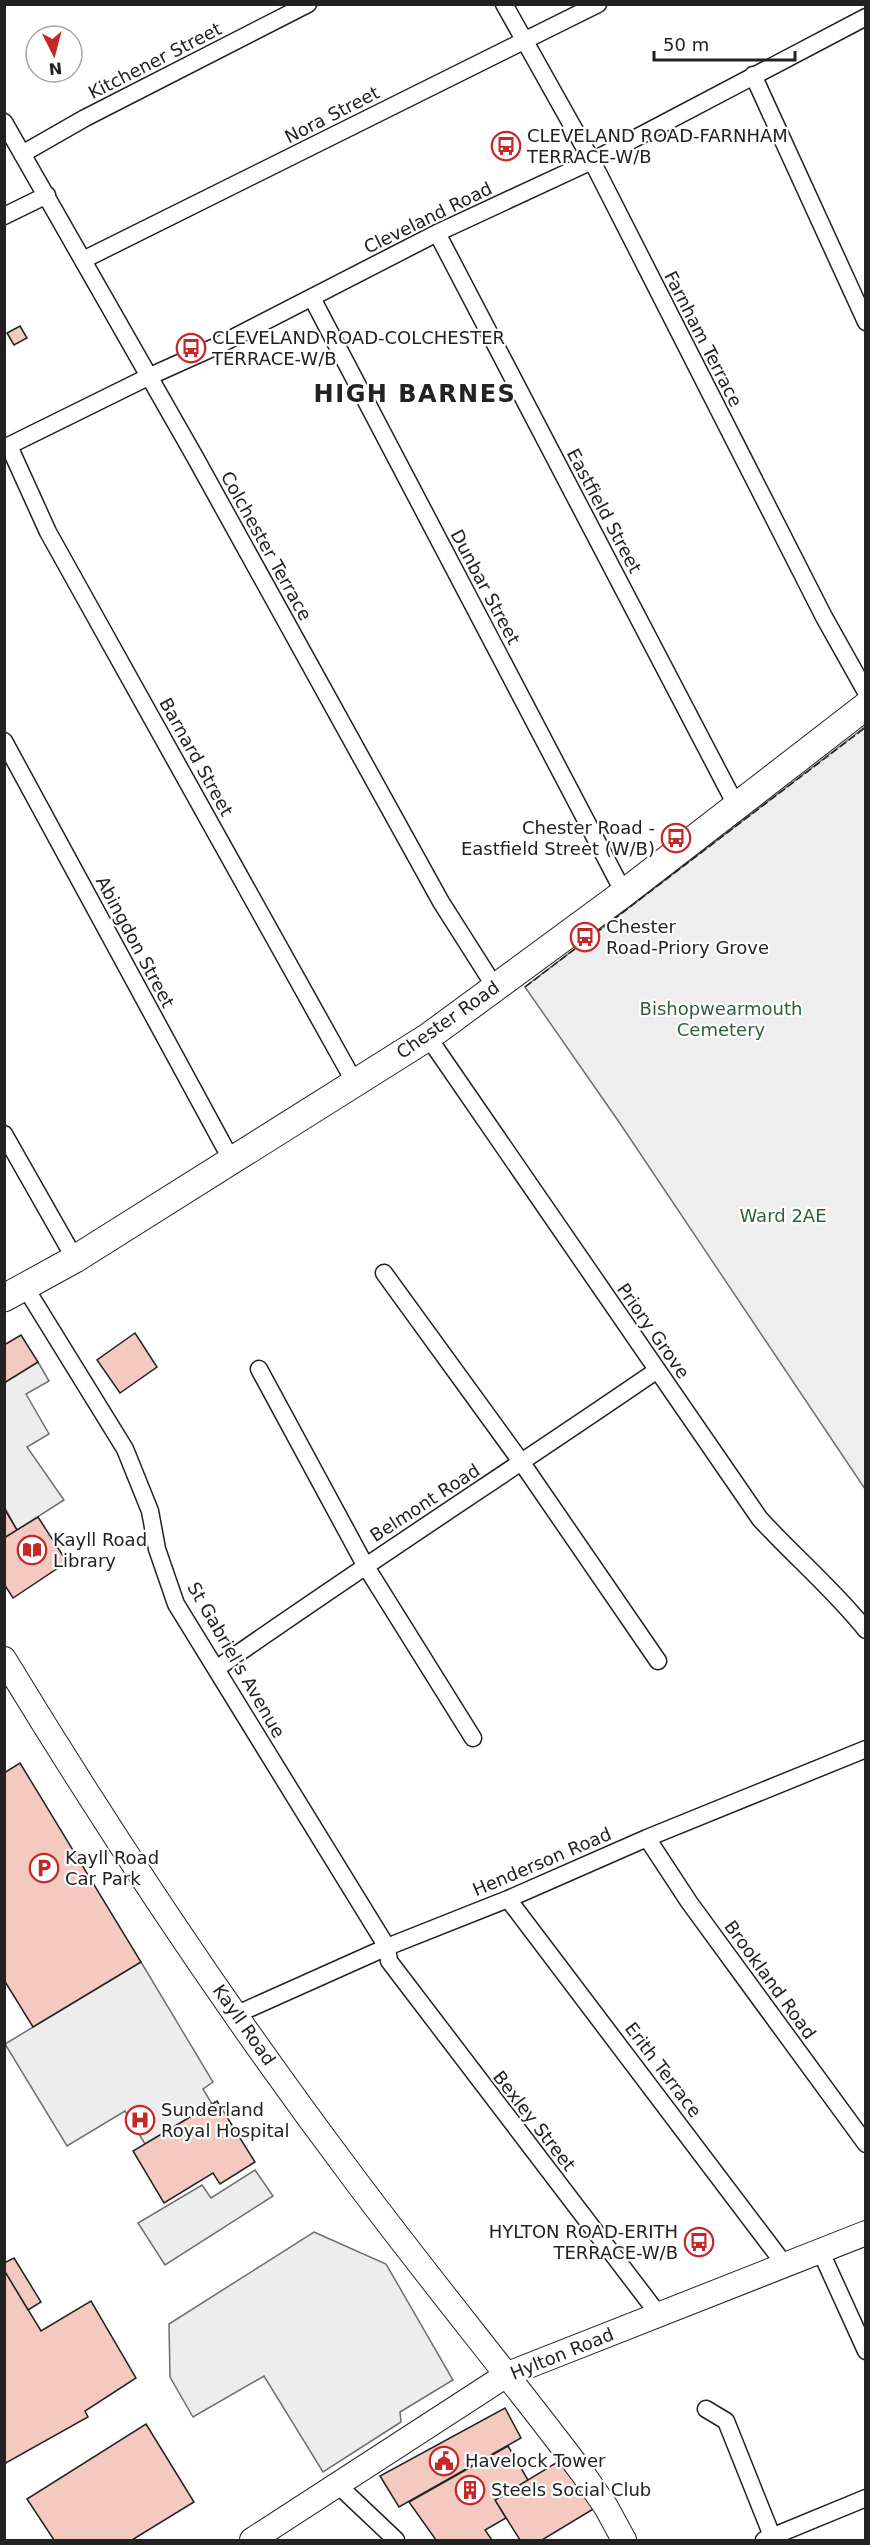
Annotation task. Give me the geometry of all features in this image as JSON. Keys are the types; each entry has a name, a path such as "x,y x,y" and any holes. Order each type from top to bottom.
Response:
{"main road":[{"name":"Chester Road","path":"15,1293 75,1259 428,1037 624,893 866,706"}],"street":[{"name":"Kitchener Street","path":"22,154 86,118 308,4"},
{"name":"Farnham Terrace","path":"504,4 592,161 819,606 866,692"},
{"name":"Nora Street","path":"83,260 598,4"},
{"name":"Cleveland Road","path":"7,447 148,377 217,346 437,233 592,161 866,17"},
{"path":"753,75 866,322"},
{"name":"Colchester Terrace","path":"4,122 47,195 441,902 495,987"},
{"path":"4,216 47,195"},
{"name":"Eastfield Street","path":"437,233 737,807"},
{"name":"Dunbar Street","path":"312,298 624,893"},
{"name":"Barnard Street","path":"7,447 48,532 355,1083"},
{"name":"Abingdon Street","path":"4,741 232,1161"},
{"name":"Priory Grove","path":"428,1037 760,1519 826,1584 866,1630"},
{"path":"4,1134 75,1259"},
{"path":"384,1273 522,1463 658,1661"},
{"name":"St Gabriel's Avenue","path":"15,1293 125,1449 150,1511 157,1549 176,1604 387,1947"},
{"path":"259,1369 365,1565 473,1738"},
{"name":"Belmont Road","path":"216,1669 365,1565 522,1463 656,1371"},
{"name":"Kayll Road","path":"4,1659 47,1730 235,2015 350,2173 584,2475 606,2507 624,2541"},
{"name":"Henderson Road","path":"235,2015 387,1947 508,1899 647,1838 866,1749"},
{"name":"Brookland Road","path":"647,1838 689,1902 866,2144"},
{"name":"Erith Terrace","path":"508,1899 733,2193 785,2265"},
{"name":"Bexley Street","path":"387,1947 389,1961 424,2009 659,2315"},
{"name":"Hylton Road","path":"252,2541 508,2374 866,2233"},
{"path":"820,2250 866,2351"},
{"path":"706,2409 726,2421 767,2538 800,2534 866,2498"},
{"path":"339,2486 396,2541"}],"green space":[{"name":"Bishopwearmouth Cemetery","path":"865,727 865,1489 619,1122 525,987"}],"shaded area":[{"path":"38,1362 49,1381 26,1394 49,1434 27,1447 64,1500 17,1530 5,1508 4,1383"},
{"path":"141,1962 213,2082 203,2089 212,2104 145,2144 125,2111 67,2146 5,2044"},
{"path":"255,2170 273,2196 165,2265 138,2223 202,2185 211,2198"},
{"path":"314,2232 386,2264 453,2380 400,2412 401,2422 323,2472 264,2376 193,2417 170,2377 169,2324"}],"building":[{"path":"20,326 27,338 14,345 7,333"},
{"path":"135,1333 157,1367 120,1393 97,1360"},
{"path":"21,1335 38,1362 4,1383 4,1345"},
{"path":"4,1508 17,1530 4,1538"},
{"name":"Kayll Road Library","path":"38,1517 67,1562 13,1598 4,1584 4,1538"},
{"name":"Kayll Road Car Park","path":"20,1763 141,1962 33,2027 4,1980 4,1773"},
{"path":"217,2101 255,2162 220,2184 213,2173 164,2203 133,2151"},
{"path":"14,2258 41,2302 28,2310 4,2270 4,2263"},
{"path":"4,2270 41,2331 91,2301 136,2378 85,2411 88,2417 4,2464"},
{"name":"Havelock Tower","path":"505,2408 521,2438 399,2507 380,2476"},
{"path":"146,2424 194,2502 132,2540 54,2540 27,2499"},
{"name":"Steels Social Club","path":"508,2446 528,2480 495,2500 506,2518 485,2530 492,2540 436,2540 409,2502"},
{"path":"564,2458 595,2508 542,2540 520,2540 495,2500"}],"fence":[{"path":"525,987 866,727"}],"place":[{"name":"CLEVELAND ROAD-FARNHAM TERRACE-W/B","path":"506,146"},
{"name":"CLEVELAND ROAD-COLCHESTER TERRACE-W/B","path":"191,348"},
{"name":"Chester Road - Eastfield Street (W/B)","path":"676,838"},
{"name":"Chester Road-Priory Grove","path":"585,937"},
{"name":"Kayll Road Library","path":"32,1550"},
{"name":"Kayll Road Car Park","path":"44,1868"},
{"name":"Sunderland Royal Hospital","path":"140,2120"},
{"name":"HYLTON ROAD-ERITH TERRACE-W/B","path":"699,2242"},
{"name":"Havelock Tower","path":"444,2461"},
{"name":"Steels Social Club","path":"470,2490"}],"district":[{"name":"HIGH BARNES","path":"415,394"}],"park label":[{"name":"Ward 2AE","path":"783,1216"}]}
